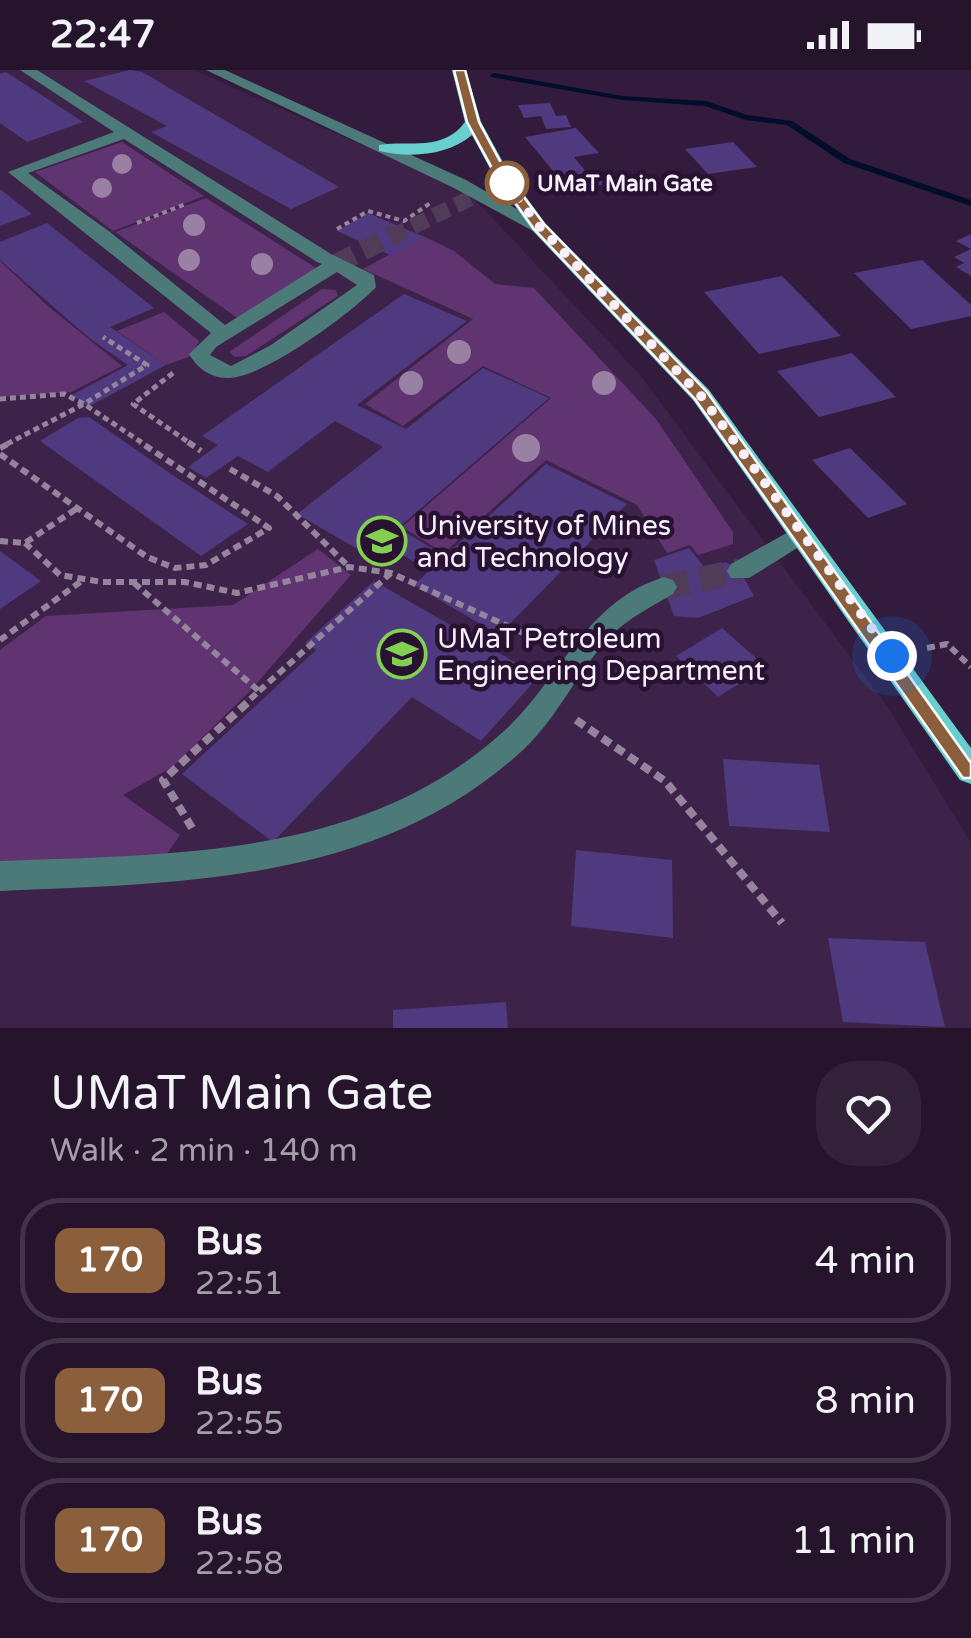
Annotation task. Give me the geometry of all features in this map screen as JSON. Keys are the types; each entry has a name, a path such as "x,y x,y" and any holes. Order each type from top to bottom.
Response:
{"main road":[{"path":"460,70 473,122 485,150 539,226 701,396 971,770"},
{"path":"385,148 414,150 443,144 464,134 473,122"}],"street":[{"path":"28,70 330,261 367,279 366,287 246,369 220,371 202,361 199,354 224,334 330,261"},
{"path":"213,70 385,148 539,226"},
{"path":"128,132 16,172 104,236 224,334"},
{"path":"740,572 801,534"},
{"path":"0,876 216,868 317,850 412,812 473,774 513,742 550,703 577,660 616,616 664,588"}],"path":[{"path":"330,261 352,244 334,231 368,211 404,221 460,184"},
{"path":"104,236 220,192"},
{"path":"0,399 64,394 84,404 269,528 206,565 176,568 147,558 0,451 84,404 147,365 103,337"},
{"path":"199,354 132,404 201,451"},
{"path":"230,469 277,496 349,567"},
{"path":"25,543 79,506"},
{"path":"0,541 25,543 60,576 186,582 237,593 349,567 392,573 577,660"},
{"path":"216,868 163,780 392,573"},
{"path":"0,640 84,579"},
{"path":"133,582 259,691"},
{"path":"947,644 971,667"},
{"path":"550,703 665,781 782,922"}],"shaded area":[{"name":"University of Mines and Technology","path":"0,70 194,70 469,193 640,375 887,706 971,843 971,1028 0,1028"},
{"path":"122,142 204,196 113,231 35,172"},
{"path":"206,198 316,268 246,324 115,232"},
{"path":"423,236 454,251 495,284 534,288 656,419 733,532 733,544 698,555 690,545 667,553 637,505 546,460 444,553 402,527 551,398 483,366 403,426 365,404 473,319 363,269"},
{"path":"0,261 122,366 71,392 0,397"},
{"path":"322,289 336,290 338,296 246,356 235,357 229,352"},
{"path":"164,312 199,341 191,356 166,365 117,331"},
{"path":"318,549 351,575 250,691 172,767 123,795 180,835 151,877 0,868 0,650 46,616 233,605"}],"building":[{"path":"130,70 142,72 339,187 291,209 151,132 167,126 84,81"},
{"path":"6,72 83,122 27,142 0,123 0,74"},
{"path":"550,103 556,116 566,115 571,127 546,129 541,116 524,118 518,105"},
{"path":"576,128 599,153 574,157 587,173 559,178 525,137"},
{"path":"733,142 757,167 708,174 685,149"},
{"path":"614,173 621,182 582,188 575,179"},
{"path":"0,189 32,214 0,226"},
{"path":"368,213 423,236 392,256 337,231"},
{"path":"47,223 154,308 110,327 166,365 88,407 72,395 128,365 89,338 0,260 0,242"},
{"path":"971,234 971,249 956,241"},
{"path":"971,249 971,276 956,267 964,263 954,257"},
{"path":"922,260 971,305 971,316 911,329 854,273"},
{"path":"782,276 841,336 759,354 704,292"},
{"path":"404,294 467,321 357,405 406,429 483,368 549,398 398,528 445,556 546,464 627,504 499,635 414,585 429,571 380,541 366,554 297,514 383,447 335,421 268,472 238,456 206,478 188,467 218,445 202,436"},
{"path":"852,353 896,397 819,417 777,371"},
{"path":"89,417 248,524 201,556 40,441 78,418"},
{"path":"850,448 907,504 868,518 812,460"},
{"path":"689,548 706,569 726,562 740,571 754,596 698,618 674,616 654,560"},
{"path":"0,551 41,581 0,609"},
{"path":"374,581 539,676 481,741 412,697 273,842 182,774 316,650 305,643"},
{"path":"722,628 766,667 718,697 676,656"},
{"path":"723,759 819,765 830,832 729,826"},
{"path":"576,850 672,860 673,938 571,926"},
{"path":"828,938 925,942 945,1027 843,1022"},
{"path":"506,1002 508,1028 393,1028 393,1010"}],"waterway":[{"path":"494,75 622,98 706,104 746,117 789,123 847,161 971,203"}],"tunnel":[{"path":"391,237 479,194"},
{"path":"336,264 396,234"},
{"path":"664,587 740,571"}],"bus line":[{"name":"170","path":"460,70 473,122 502,176 539,226 701,396 971,770"}],"place":[{"name":"UMaT Main Gate","path":"507,183"},
{"name":"University of Mines and Technology","path":"382,541"},
{"name":"UMaT Petroleum Engineering Department","path":"402,654"}],"route":[{"path":"507,183 502,176 539,226 701,396 892,656"}]}
